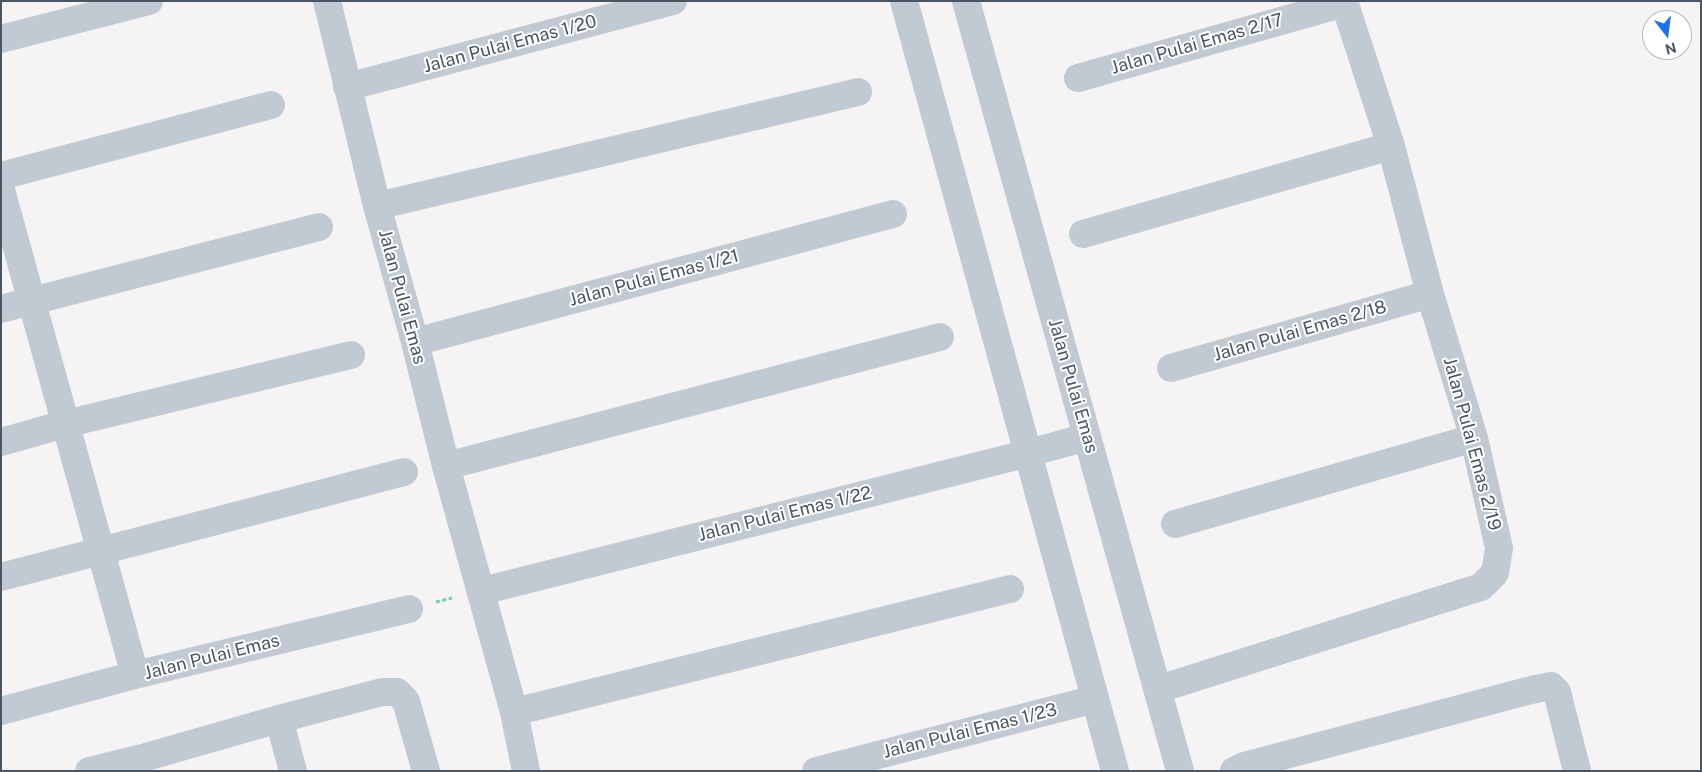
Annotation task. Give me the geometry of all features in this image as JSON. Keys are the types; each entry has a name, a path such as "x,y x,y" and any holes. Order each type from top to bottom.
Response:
{"street":[{"path":"1,39 148,1"},
{"name":"Jalan Pulai Emas","path":"327,1 377,206 514,712 526,771"},
{"name":"Jalan Pulai Emas 1/20","path":"347,88 673,1"},
{"path":"904,1 1115,771"},
{"name":"Jalan Pulai Emas","path":"966,1 1180,771"},
{"name":"Jalan Pulai Emas 2/17","path":"1078,78 1344,2"},
{"name":"Jalan Pulai Emas 2/19","path":"1158,689 1481,587 1495,573 1499,548 1474,438 1430,294 1391,146 1344,2"},
{"path":"377,206 858,92"},
{"path":"1,176 271,105"},
{"path":"1083,234 1391,146"},
{"path":"1,190 135,675"},
{"name":"Jalan Pulai Emas 1/21","path":"415,342 893,214"},
{"path":"1,309 319,227"},
{"name":"Jalan Pulai Emas 2/18","path":"1170,368 1430,294"},
{"path":"446,466 940,337"},
{"path":"1,442 65,424 351,355"},
{"name":"Jalan Pulai Emas 1/22","path":"482,591 1087,437"},
{"path":"1175,524 1474,438"},
{"path":"1,576 404,472"},
{"path":"514,712 1010,589"},
{"name":"Jalan Pulai Emas","path":"1,711 135,675 409,609"},
{"path":"1234,771 1244,766 1521,692 1551,686 1557,692 1577,771"},
{"path":"89,771 148,764 279,719 382,692 397,692 406,701 426,771"},
{"name":"Jalan Pulai Emas 1/23","path":"816,771 1095,699"},
{"path":"279,719 293,771"}],"path":[{"path":"409,609 482,591"}]}
